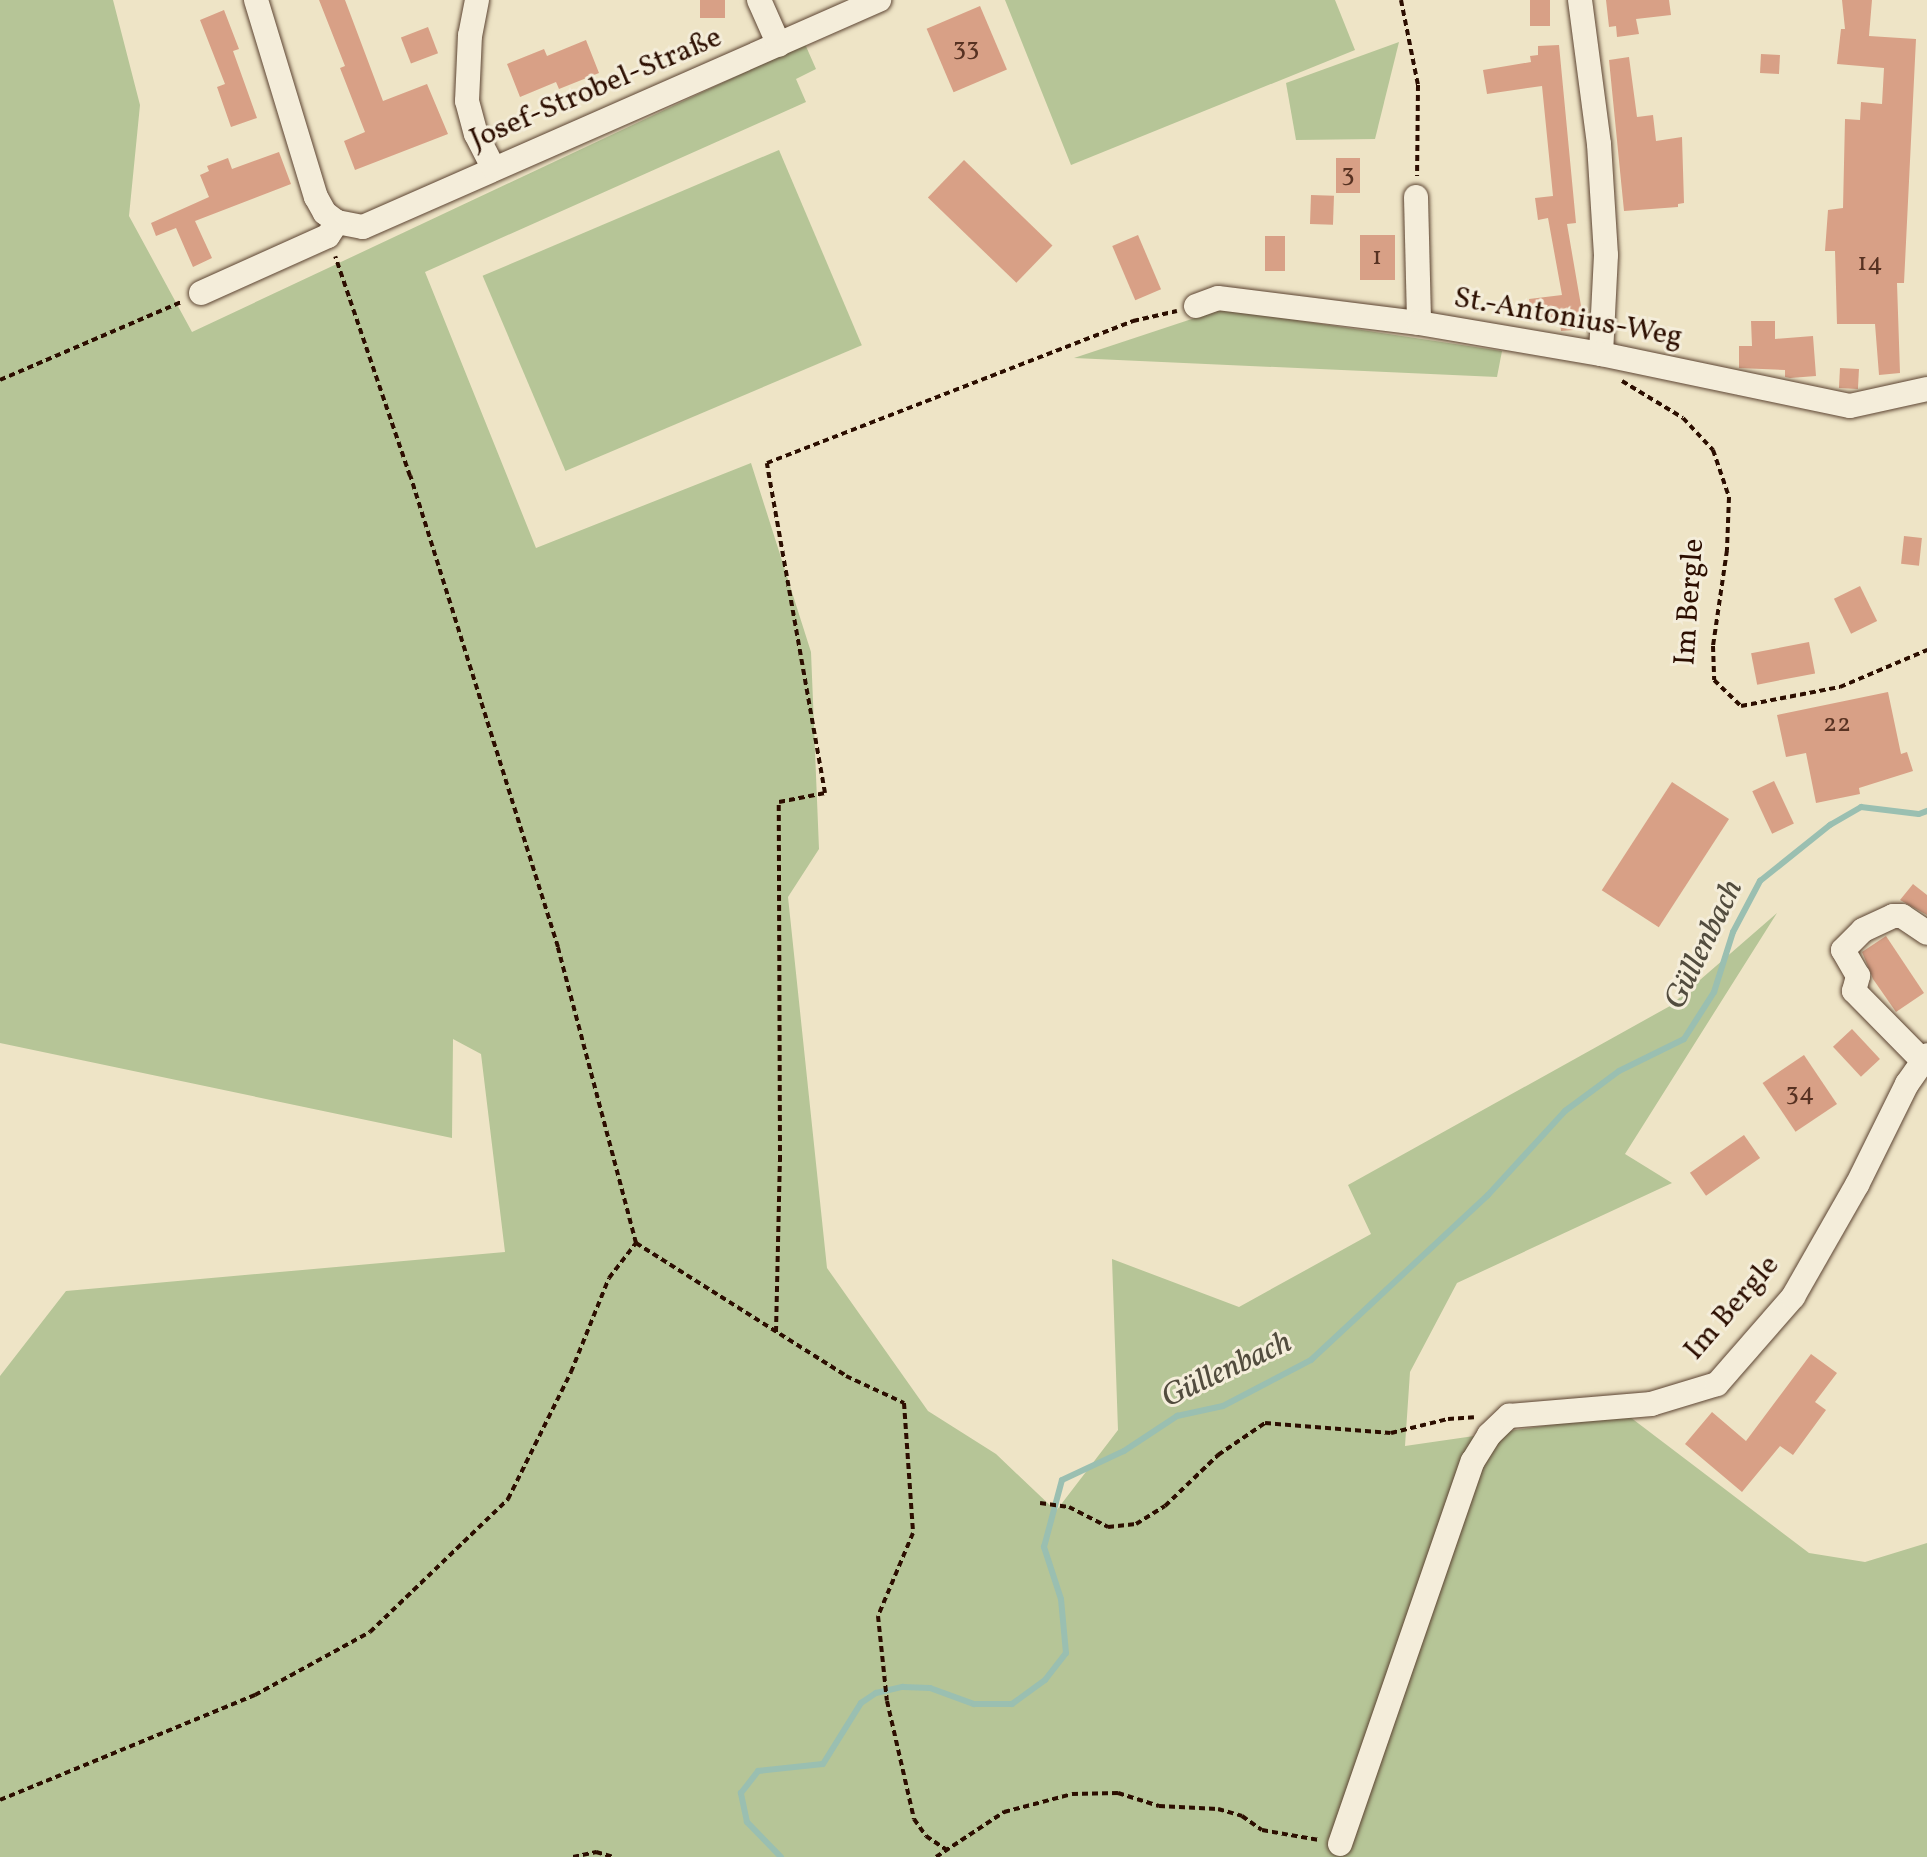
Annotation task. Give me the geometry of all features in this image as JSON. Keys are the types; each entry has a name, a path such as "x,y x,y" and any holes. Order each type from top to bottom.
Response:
{"street":[{"path":"201,293 333,229 316,197 256,0"},
{"path":"477,0 470,35 467,101 476,134 493,168"},
{"path":"759,0 779,45"},
{"name":"Josef-Strobel-Straße","path":"333,229 363,227 879,0"},
{"path":"1580,0 1599,144 1606,255 1601,354"},
{"path":"1416,197 1419,323"},
{"name":"St.-Antonius-Weg","path":"1196,306 1218,298 1419,323 1601,354 1850,406 1927,389"},
{"path":"1924,1057 1854,991 1858,976 1843,950 1863,930 1893,916 1902,916 1927,933"},
{"name":"Im Bergle","path":"1509,1416 1651,1404 1717,1384 1793,1297 1924,1057"},
{"path":"1340,1844 1473,1461 1489,1435 1509,1416"}],"path":[{"path":"1401,0 1418,85 1416,197"},
{"path":"333,229 558,947 636,1243 846,1376 904,1403 913,1533 878,1616 887,1701 914,1819 926,1836 947,1850"},
{"path":"0,380 201,293"},
{"path":"776,1332 780,1161 779,802 825,793 767,463 1133,321 1196,306"},
{"name":"Im Bergle","path":"1601,354 1626,385 1683,418 1713,450 1729,497 1727,550 1713,646 1714,680 1741,706 1840,687 1927,650"},
{"path":"0,1800 255,1695 370,1632 508,1499 571,1372 609,1278 636,1243"},
{"path":"1040,1503 1069,1507 1108,1527 1136,1524 1165,1506 1218,1455 1265,1423 1391,1433 1448,1419 1509,1416"},
{"path":"936,1857 1004,1812 1072,1794 1118,1793 1159,1806 1218,1809 1242,1816 1262,1830 1340,1844"},
{"path":"573,1857 596,1852 614,1857"}],"green space":[{"path":"0,0 113,0 140,105 129,216 192,332 805,44 816,69 796,79 806,102 425,272 536,548 751,463 811,652 819,849 788,897 827,1268 928,1411 996,1454 1056,1511 1118,1430 1112,1259 1239,1307 1371,1234 1348,1185 1670,1006 1777,913 1625,1154 1672,1183 1457,1283 1410,1372 1405,1446 1626,1414 1809,1553 1865,1562 1927,1543 1927,1857 0,1857 0,1376 66,1291 505,1252 481,1054 453,1039 452,1138 0,1043"},
{"path":"1005,0 1335,0 1355,50 1071,165"},
{"path":"1399,42 1375,139 1296,140 1286,83"},
{"path":"779,150 862,345 565,471 483,276"},
{"path":"1222,309 1502,351 1497,377 1074,358"}],"building":[{"path":"319,0 345,0 383,101 427,84 448,134 355,170 344,141 365,132 340,68 345,66"},
{"path":"700,0 725,0 725,18 700,18"},
{"path":"1530,0 1550,0 1550,26 1530,26"},
{"path":"1606,0 1669,0 1671,15 1636,19 1639,34 1617,37 1616,26 1609,27"},
{"path":"1842,0 1872,0 1869,36 1916,39 1904,283 1897,283 1900,373 1879,375 1875,324 1837,324 1835,251 1825,251 1828,210 1843,208 1845,119 1860,120 1861,102 1882,104 1884,68 1837,64 1841,29 1845,29"},
{"path":"980,6 1007,70 954,92 927,29"},
{"path":"224,10 239,49 233,51 257,118 231,127 217,87 225,84 200,20"},
{"path":"428,27 438,53 411,64 401,37"},
{"path":"586,40 599,73 559,89 556,82 520,97 507,64 544,49 547,56"},
{"path":"1559,45 1576,223 1567,224 1585,329 1561,331 1559,316 1532,320 1529,299 1562,295 1548,218 1538,220 1535,198 1553,196 1542,86 1487,94 1483,70 1531,62 1530,56 1538,55 1538,46"},
{"path":"1761,54 1780,55 1779,74 1760,73"},
{"path":"1629,57 1637,117 1653,115 1656,141 1682,137 1684,203 1678,204 1678,207 1624,211 1609,60"},
{"path":"279,152 291,184 195,221 212,258 193,267 176,228 156,236 151,223 209,197 200,175 209,171 207,166 228,158 232,169"},
{"path":"1336,158 1360,158 1360,193 1336,193"},
{"path":"964,160 1052,245 1016,283 928,197"},
{"path":"1311,195 1334,196 1333,225 1310,224"},
{"path":"1138,235 1161,289 1135,300 1112,246"},
{"path":"1360,235 1395,235 1395,280 1360,280"},
{"path":"1265,236 1285,236 1285,271 1265,271"},
{"path":"1751,321 1775,321 1775,339 1813,336 1816,376 1790,378 1785,377 1785,370 1739,368 1739,346 1752,346"},
{"path":"1840,368 1859,369 1858,389 1839,388"},
{"path":"1904,536 1922,538 1919,566 1901,564"},
{"path":"1860,586 1877,621 1851,634 1834,599"},
{"path":"1809,642 1815,673 1757,685 1751,653"},
{"path":"1888,692 1901,754 1907,752 1913,771 1859,788 1860,794 1816,803 1806,753 1786,757 1777,715"},
{"path":"1774,781 1794,824 1772,834 1752,791"},
{"path":"1672,782 1729,819 1659,927 1602,890"},
{"path":"1913,884 1927,895 1927,915 1900,900"},
{"path":"1886,936 1924,993 1896,1012 1873,979 1862,952"},
{"path":"1852,1029 1880,1059 1861,1077 1833,1047"},
{"path":"1804,1055 1837,1104 1796,1132 1763,1083"},
{"path":"1744,1135 1760,1158 1706,1196 1690,1173"},
{"path":"1811,1354 1837,1373 1815,1402 1826,1410 1793,1455 1780,1446 1742,1492 1685,1444 1712,1412 1746,1441"}],"waterway":[{"name":"Güllenbach","path":"781,1857 747,1822 741,1793 758,1771 823,1764 861,1703 876,1693 903,1687 930,1688 974,1704 1012,1704 1045,1680 1066,1653 1061,1599 1044,1547 1062,1480 1124,1451 1177,1416 1223,1406 1311,1360 1488,1195 1565,1111 1619,1071 1684,1039 1714,992 1733,932 1760,881 1830,825 1861,807 1919,814 1927,811"}]}
